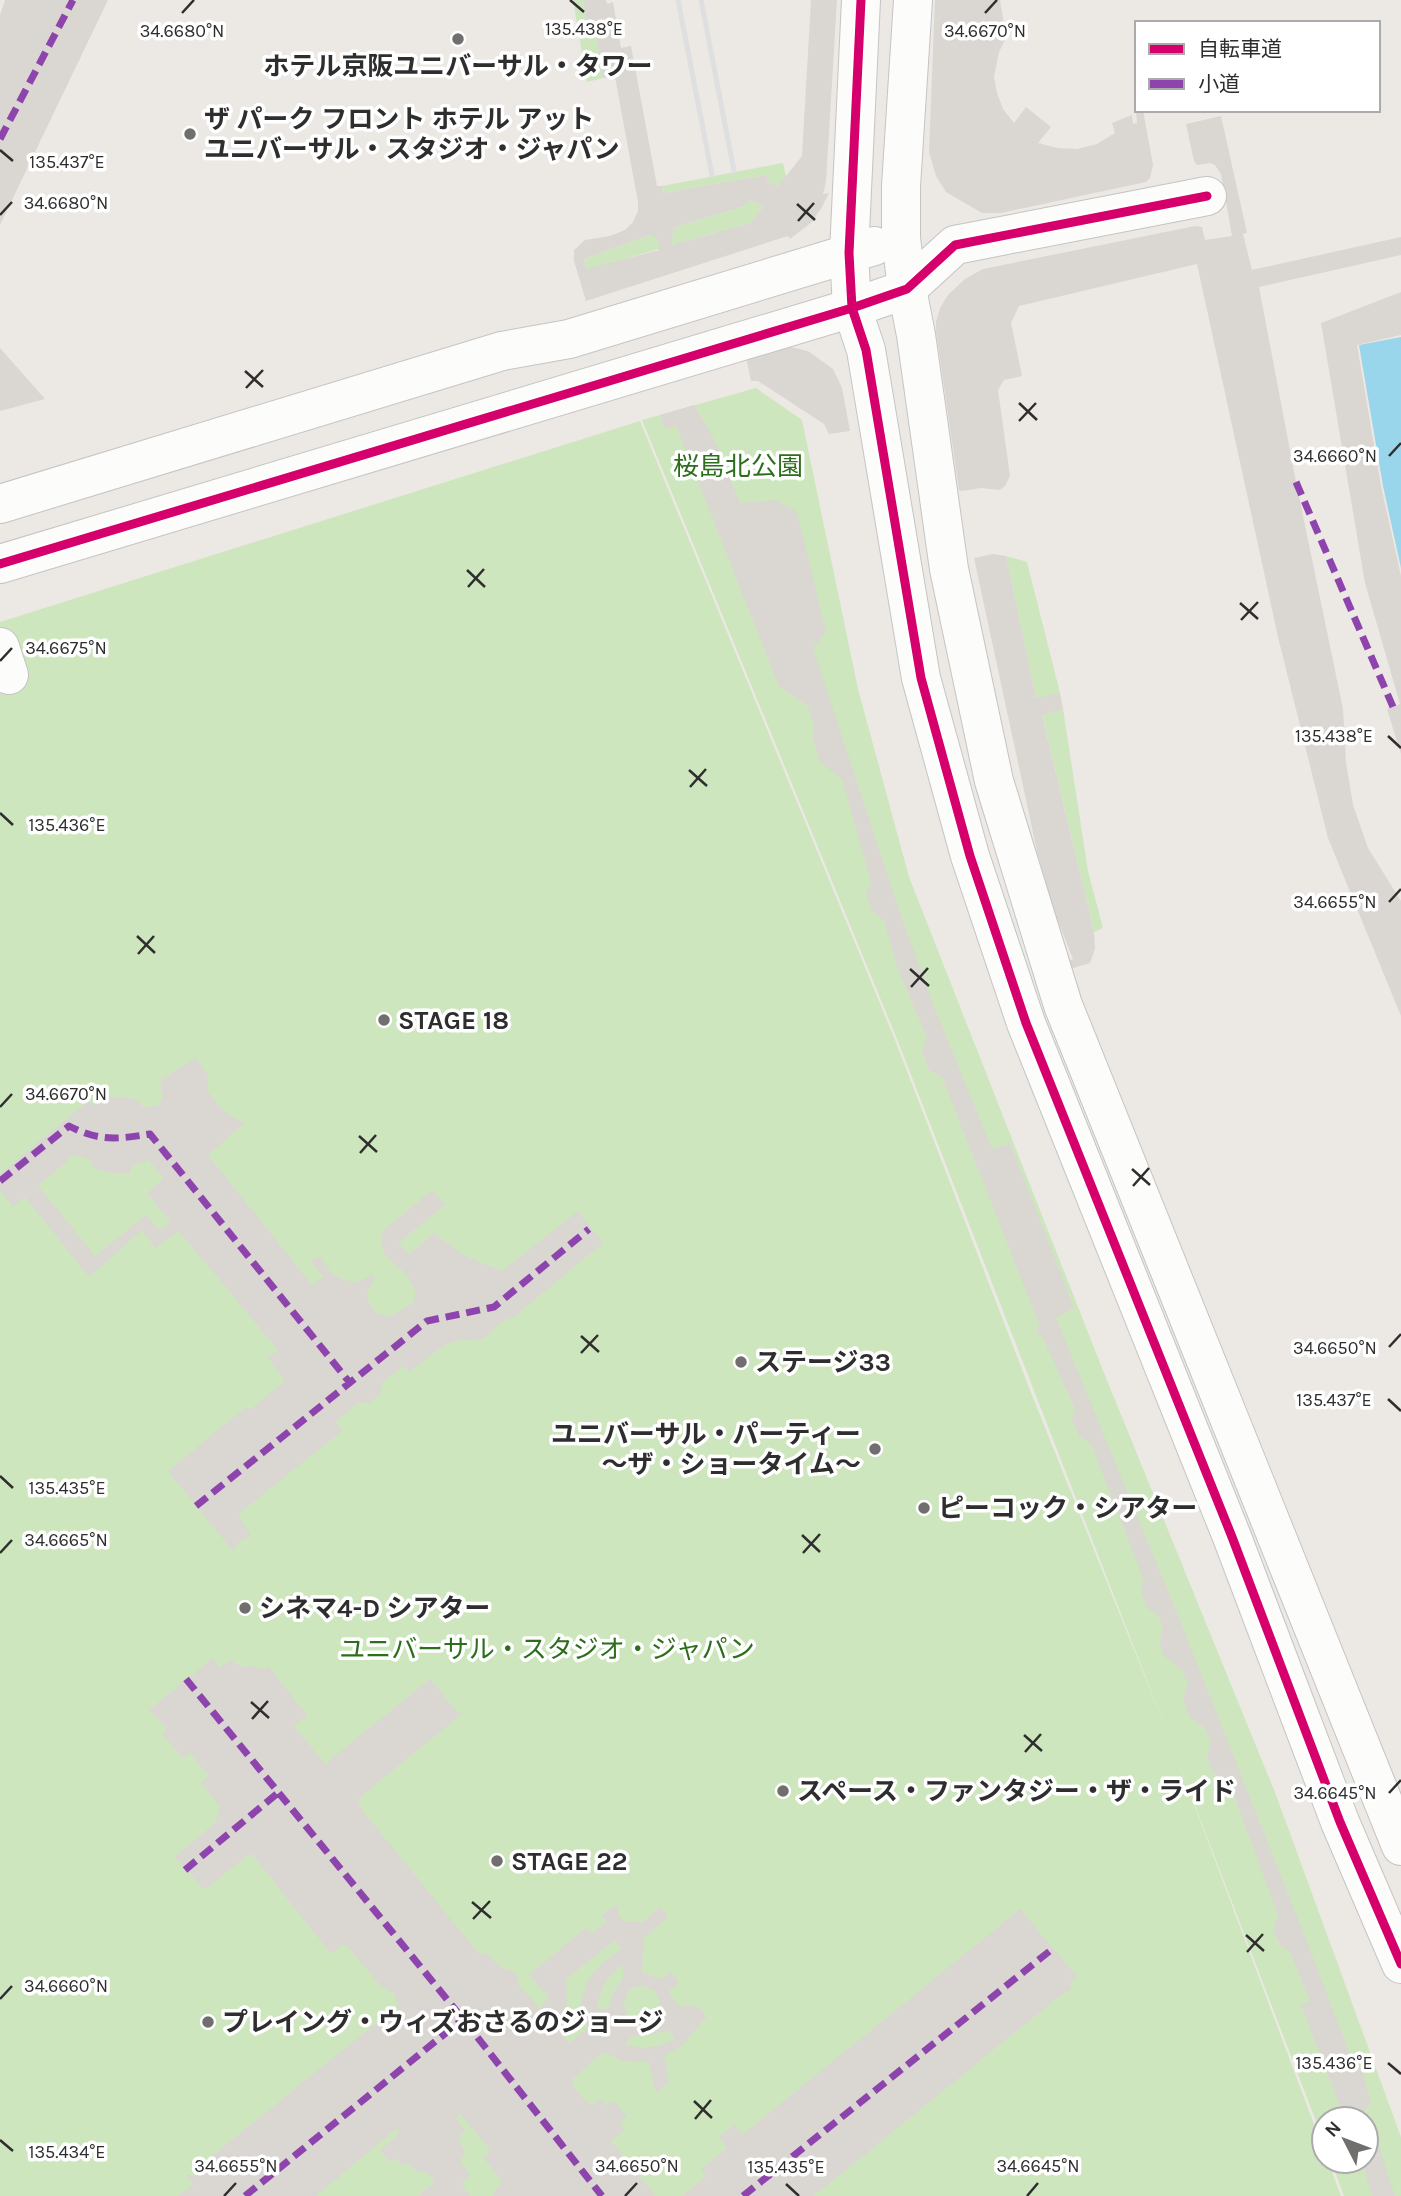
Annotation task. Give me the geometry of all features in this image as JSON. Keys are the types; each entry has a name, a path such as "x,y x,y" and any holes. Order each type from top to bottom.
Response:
{"street":[{"path":"861,0 849,253 852,308 866,350 921,678 970,856 1026,1023 1232,1537 1340,1822 1401,1964"},
{"path":"913,0 901,186 901,238 906,289 916,335 949,569 994,781 1063,1005 1401,1846"},
{"path":"0,504 502,351 569,339 901,238 955,245 1207,196"},
{"path":"0,564 852,308 906,289 955,245"}],"green space":[{"path":"573,0 583,0 588,24 594,23 603,78 587,82"},
{"path":"783,163 786,177 778,186 767,181 767,175 663,193 662,186"},
{"path":"749,200 764,206 750,223 672,245 673,228 744,206"},
{"path":"650,235 656,236 659,249 586,270 584,259"},
{"name":"ユニバーサル・スタジオ・ジャパン","path":"756,388 802,420 858,689 909,877 1104,1373 1276,1795 1401,2137 1401,2196 1344,2196 1336,2175 1380,2175 1380,2105 1310,2105 1171,1743 1310,2114 1310,2175 1333,2175 1341,2196 0,2196 0,622 640,421 895,1040 1028,1385 1167,1732 897,1039 642,420"},
{"path":"1006,556 1027,562 1060,693 1036,699"},
{"path":"1063,709 1088,871 1103,928 1094,932 1042,714"}],"shaded area":[{"path":"5,0 108,0 0,225 0,15"},
{"path":"583,0 606,0 607,4 613,2 621,48 631,46 657,186 662,186 663,193 767,175 767,181 778,186 802,156 811,0 837,0 826,182 823,194 829,193 812,222 790,239 788,236 586,301 574,261 574,250 585,240 610,236 625,230 638,211 615,77 603,78 594,24 588,25","holes":["749,200 764,206 750,223 672,245 673,228 744,206","650,235 656,237 659,250 586,269 584,259"]},
{"path":"935,0 1000,0 1006,38 999,52 994,77 1003,109 1014,123 1026,107 1051,127 1038,143 1077,149 1097,144 1115,133 1112,123 1132,115 1133,124 1137,123 1136,112 1143,112 1153,165 1150,178 1146,182 1001,213 982,213 946,192 936,176 929,152"},
{"path":"1221,116 1247,233 1243,234 1252,270 1401,237 1401,255 1259,287 1343,709 1346,763 1353,805 1368,848 1401,901 1401,1016 1328,838 1278,637 1197,264 1019,306 1011,323 1022,376 1004,380 998,390 1010,476 1000,490 959,490 936,331 940,308 948,295 965,279 983,269 1195,226 1202,227 1205,240 1232,236 1221,174 1215,165 1197,165 1194,161 1186,124"},
{"path":"1401,292 1401,335 1357,345 1381,486 1401,576 1401,754 1387,709 1400,704 1365,583 1321,323"},
{"path":"790,347 808,351 833,369 842,388 850,431 829,434 824,424 758,381 751,381 746,357"},
{"path":"0,348 45,399 0,411"},
{"path":"694,405 712,435 740,503 776,500 797,512 826,632 813,648 898,907 937,1014 992,1149 1010,1143 1074,1308 1056,1318 1179,1618 1349,2052 1360,2065 1371,2102 1369,2105 1340,2105 1301,2005 1310,2001 1290,1952 1281,1946 1273,1931 1278,1915 1229,1782 1212,1772 1207,1755 1211,1742 1205,1728 1190,1718 1183,1699 1188,1684 1182,1670 1164,1656 1159,1642 1163,1630 1159,1617 1147,1607 1141,1591 1143,1578 1091,1444 1079,1436 1072,1419 1075,1409 1043,1338 1037,1332 1039,1324 942,1077 929,1070 922,1050 927,1038 898,969 884,920 872,911 866,894 871,882 842,779 820,762 808,706 779,686 676,426 665,428 660,415"},
{"path":"993,554 1006,556 1036,698 1060,693 1063,709 1042,715 1094,932 1095,949 1090,963 1063,971 1060,964 1073,959 1054,911 1037,851 974,558"},
{"path":"196,1058 208,1076 208,1092 227,1114 245,1123 208,1155 312,1285 324,1277 311,1261 320,1256 332,1274 343,1280 357,1282 372,1275 375,1278 367,1291 369,1304 377,1313 391,1316 413,1303 416,1293 407,1275 385,1255 381,1241 383,1231 432,1190 445,1205 398,1243 410,1254 434,1233 463,1255 502,1271 578,1211 603,1243 514,1317 501,1322 484,1339 453,1341 409,1372 403,1366 382,1383 381,1394 369,1403 358,1403 335,1422 342,1431 238,1514 251,1536 240,1541 233,1551 168,1471 245,1408 251,1409 285,1381 268,1358 278,1350 179,1231 155,1248 142,1230 89,1277 25,1197 13,1206 0,1190 0,1174 88,1101 93,1105 107,1096 136,1099 143,1107 158,1106 163,1096 160,1080","holes":["75,1154 94,1162 91,1168 112,1173 130,1173 131,1166 149,1160 164,1179 147,1193 171,1222 159,1230 146,1215 95,1256 38,1186"]},
{"path":"213,1658 220,1667 230,1660 241,1667 254,1666 262,1670 269,1667 307,1715 294,1726 325,1764 430,1679 457,1712 462,1714 359,1798 359,1806 480,1954 488,1954 501,1968 511,1969 519,1978 517,1983 540,2009 549,1997 529,1975 586,1928 592,1934 607,1921 601,1916 610,1909 619,1906 618,1916 623,1921 643,1922 660,1907 668,1917 644,1938 642,1972 661,1979 671,1972 679,1982 670,1990 670,1995 678,2005 699,2007 707,2016 684,2044 665,2055 669,2082 656,2093 649,2062 623,2061 604,2052 573,2078 572,2084 587,2102 593,2104 600,2098 606,2106 614,2101 627,2116 620,2122 625,2129 611,2141 655,2196 494,2196 492,2193 500,2185 501,2179 484,2159 489,2148 460,2114 456,2119 466,2131 459,2141 466,2153 462,2164 470,2175 463,2182 463,2187 470,2196 418,2196 434,2182 432,2177 425,2171 418,2173 408,2163 403,2166 397,2159 390,2162 380,2150 400,2133 396,2129 316,2196 177,2196 194,2185 186,2174 195,2176 204,2173 212,2156 375,2024 388,2023 396,2014 398,2005 394,1993 380,1985 347,1946 342,1945 331,1954 251,1853 204,1890 175,1857 216,1822 220,1806 201,1783 209,1776 190,1753 183,1758 162,1734 167,1728 149,1710","holes":["615,1940 621,1949 602,1963 589,1979 581,2002 588,2028 569,2043 554,2025 567,2005 566,1979","620,1966 623,1967 623,1978 611,1996 609,2008 600,2010 597,2007 601,1991 609,1977","644,1986 658,1995 660,2007 655,2017 644,2023 627,2015 624,2003 628,1991 633,1987","667,2030 674,2036 674,2040 641,2048 626,2045 634,2035 656,2034"]},
{"path":"1020,1909 1077,1977 1069,1984 1072,1988 814,2196 682,2196 706,2176 701,2169 727,2148 719,2137 735,2124 742,2135"},
{"path":"1380,2149 1395,2196 1372,2196 1366,2175 1380,2175"}],"water":[{"path":"1401,337 1401,568 1383,486 1359,345"}],"railway":[{"path":"678,0 712,175"},
{"path":"701,0 734,171"}],"marked path":[{"path":"0,139 73,0"},
{"path":"1296,482 1393,707"},
{"path":"0,1181 69,1126 90,1135 109,1138 150,1134 350,1383"},
{"path":"196,1506 427,1321 494,1307 589,1229"},
{"path":"186,1679 463,2019 602,2196"},
{"path":"185,1870 279,1792"},
{"path":"743,2196 1051,1950"},
{"path":"245,2196 463,2019"}],"cycle path":[{"path":"861,0 849,253 852,308 866,350 921,678 970,856 1026,1023 1232,1537 1340,1822 1401,1964"},
{"path":"0,564 852,308 907,289 955,245 1207,196"}],"place":[{"name":"ホテル京阪ユニバーサル・タワー","path":"458,39"},
{"name":"ザ パーク フロント ホテル アット ユニバーサル・スタジオ・ジャパン","path":"190,134"},
{"name":"STAGE 18","path":"384,1020"},
{"name":"ステージ33","path":"741,1362"},
{"name":"ユニバーサル・パーティー ～ザ・ショータイム～","path":"875,1449"},
{"name":"ピーコック・シアター","path":"924,1508"},
{"name":"シネマ4-D シアター","path":"245,1608"},
{"name":"スペース・ファンタジー・ザ・ライド","path":"783,1791"},
{"name":"STAGE 22","path":"497,1861"},
{"name":"プレイング・ウィズおさるのジョージ","path":"208,2022"}],"park label":[{"name":"桜島北公園","path":"738,466"}]}
